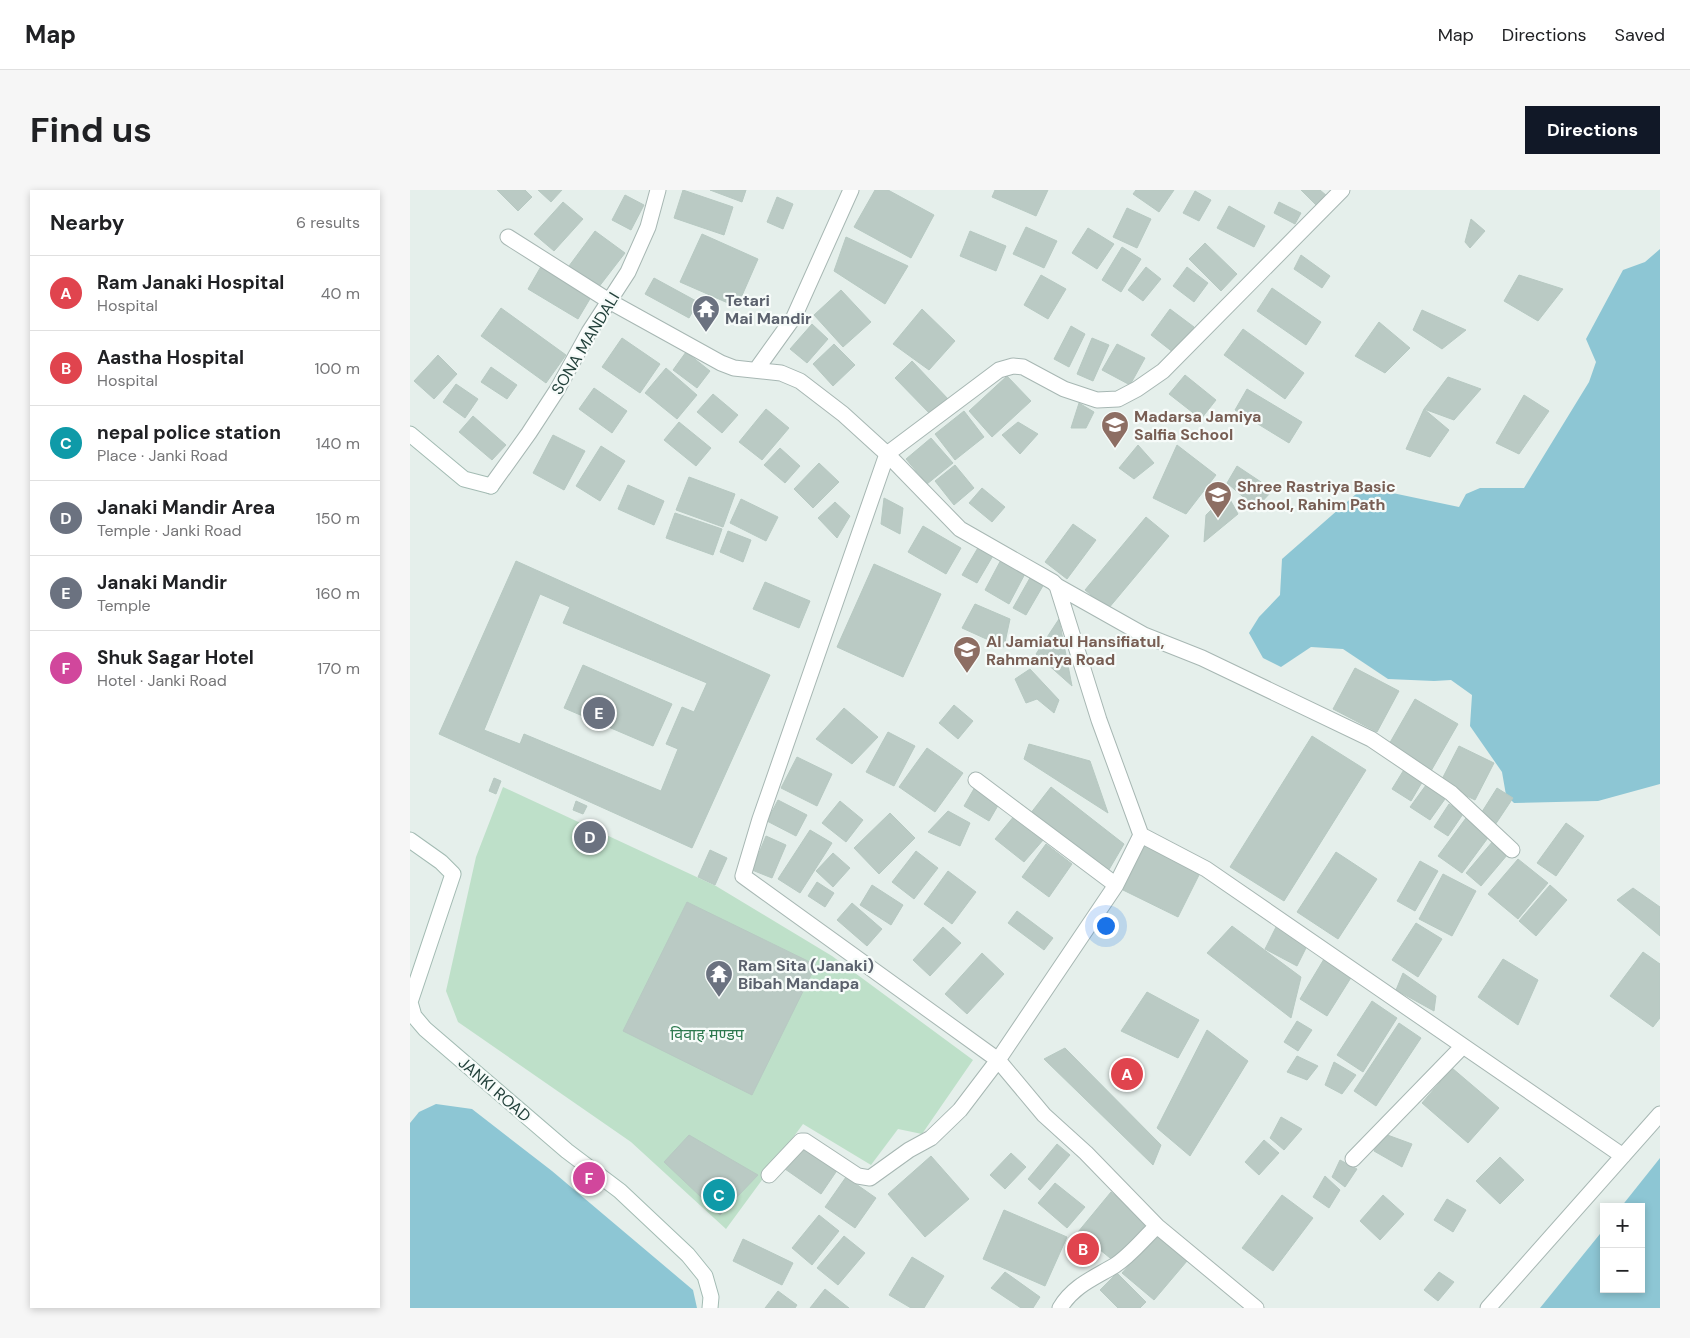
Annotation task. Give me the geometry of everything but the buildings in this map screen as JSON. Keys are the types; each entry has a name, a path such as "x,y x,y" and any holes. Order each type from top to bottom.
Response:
{"street":[{"name":"SONA MANDALI","path":"410,434 464,479 491,486 530,433 628,272 648,227 658,190"},
{"path":"756,370 794,317 851,190"},
{"path":"1256,1308 1157,1226 1086,1153 1044,1115 998,1060 743,876 760,819 887,454 999,370 1013,366 1023,368 1064,389 1097,400 1118,398 1137,389 1163,371 1342,190"},
{"path":"508,237 609,301 721,363 781,373 800,381 843,414 887,454 960,529 1144,635 1202,658 1370,739 1451,793 1512,850"},
{"path":"1057,586 1098,720 1141,835 1206,869 1623,1156"},
{"path":"976,780 1116,885"},
{"path":"769,1174 798,1142 805,1141 858,1176 870,1178 909,1150 931,1138 960,1110 998,1060 1116,885 1141,835"},
{"name":"JANKI ROAD","path":"410,840 441,862 453,874 410,1002 412,1018 567,1151 620,1191 688,1255 705,1276 711,1296 710,1308"},
{"path":"1353,1159 1463,1046"},
{"path":"1488,1308 1660,1114"},
{"path":"1060,1308 1067,1297 1092,1277 1115,1265 1157,1226"}],"green space":[{"name":"विवाह मण्डप","path":"503,787 716,886 832,956 973,1060 922,1134 898,1129 871,1165 803,1124 726,1229 631,1142 458,1022 446,991 476,857"}],"water":[{"path":"1660,249 1660,784 1598,801 1514,803 1506,795 1502,772 1470,726 1472,695 1451,680 1388,679 1343,649 1311,647 1281,667 1263,658 1249,633 1259,617 1280,595 1282,559 1356,494 1383,491 1459,507 1466,494 1480,488 1524,488 1589,382 1596,362 1586,339 1623,270 1645,262"},
{"path":"436,1104 472,1109 552,1171 693,1290 697,1308 410,1308 410,1123 419,1112"},
{"path":"1660,1158 1660,1308 1540,1308 1600,1234 1600,1293 1645,1293 1645,1203 1624,1203"}],"place":[{"name":"Tetari Mai Mandir","path":"706,333"},
{"name":"Madarsa Jamiya Salfia School","path":"1115,449"},
{"name":"Shree Rastriya Basic School, Rahim Path","path":"1218,519"},
{"name":"Al Jamiatul Hansifiatul, Rahmaniya Road","path":"967,674"},
{"name":"Janaki Mandir","path":"599,713"},
{"name":"Janaki Mandir Area","path":"590,837"},
{"name":"Ram Sita (Janaki) Bibah Mandapa","path":"719,998"},
{"name":"Ram Janaki Hospital","path":"1127,1074"},
{"name":"Shuk Sagar Hotel","path":"589,1178"},
{"name":"nepal police station","path":"719,1195"},
{"name":"Aastha Hospital","path":"1083,1249"}]}
